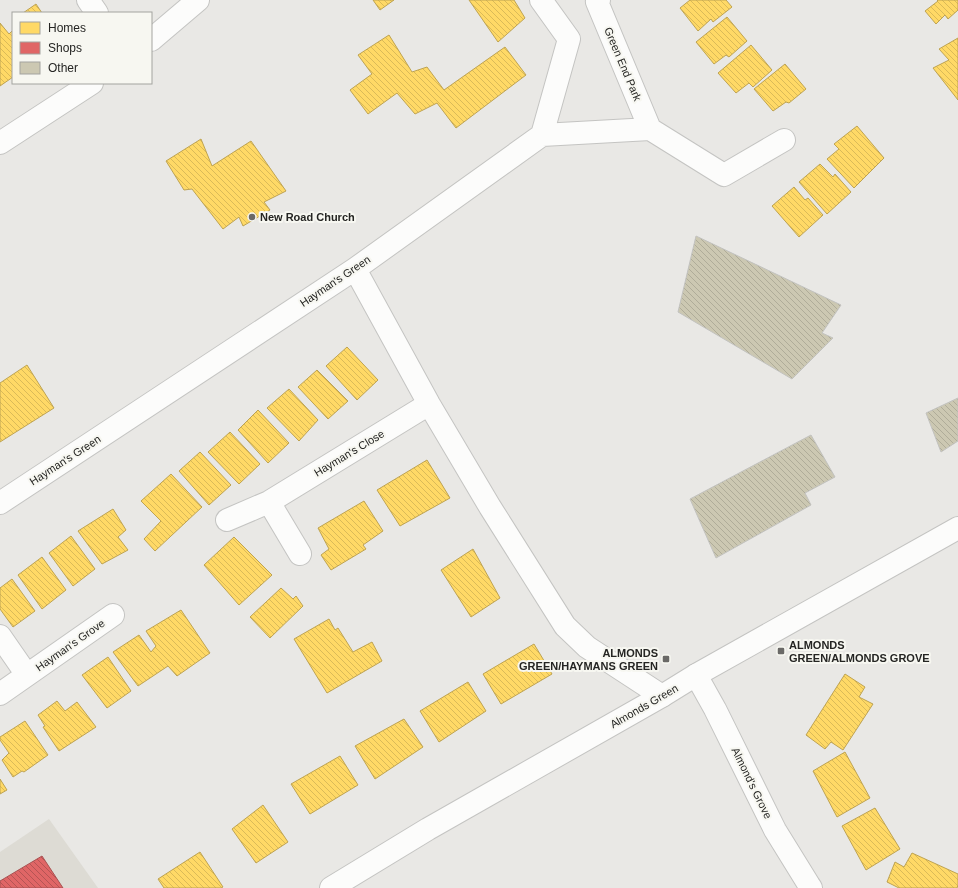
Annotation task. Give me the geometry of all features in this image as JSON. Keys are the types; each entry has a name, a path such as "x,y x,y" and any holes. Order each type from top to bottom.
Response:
{"street":[{"path":"88,0 96,12"},
{"path":"152,39 198,0"},
{"path":"541,0 569,39 542,135 650,129 724,175 784,140"},
{"name":"Green End Park","path":"599,0 597,2 650,129"},
{"path":"0,143 90,84"},
{"name":"Hayman's Green","path":"0,502 355,269 542,135"},
{"path":"355,269 429,404 490,507 565,626 587,647 662,696"},
{"name":"Hayman's Close","path":"227,520 269,502 429,404"},
{"path":"269,502 300,554"},
{"name":"Almonds Green","path":"332,888 428,828 958,528"},
{"name":"Hayman's Grove","path":"0,694 113,615"},
{"name":"Hayman's Grove","path":"0,636 27,675"},
{"name":"Almond's Grove","path":"696,675 715,709 775,830 812,888"}],"shaded area":[{"path":"49,819 98,888 0,888 0,852"}],"building: Homes":[{"path":"373,0 394,0 380,10"},
{"path":"469,0 514,0 525,18 498,42"},
{"path":"690,0 726,0 732,7 713,22 711,19 698,31 680,8"},
{"path":"937,0 958,0 958,10 948,19 945,15 936,24 925,11 938,1"},
{"path":"36,4 41,12 24,12"},
{"path":"727,17 747,41 729,57 726,55 714,64 696,42"},
{"path":"0,23 9,34 12,31 12,78 0,86"},
{"path":"389,35 412,72 427,67 444,90 505,47 526,75 456,128 437,103 415,114 397,93 368,114 350,90 372,74 358,55"},
{"path":"958,38 958,100 933,68 949,60 939,49"},
{"path":"751,45 772,70 753,87 749,83 736,93 718,73"},
{"path":"785,64 806,89 789,103 786,102 773,111 754,89"},
{"path":"857,126 884,158 854,188 827,159 839,149 834,144"},
{"path":"201,139 212,166 251,141 286,191 264,202 270,210 243,226 239,217 223,229 192,189 184,190 166,161"},
{"path":"820,164 833,177 835,174 851,192 827,214 799,182"},
{"path":"794,187 805,200 808,198 823,215 799,237 772,206"},
{"path":"347,347 378,380 357,400 326,366"},
{"path":"27,365 54,408 0,442 0,383"},
{"path":"317,370 348,401 328,419 298,387"},
{"path":"289,389 318,420 299,441 267,408"},
{"path":"258,410 289,443 268,463 238,430"},
{"path":"230,432 260,464 239,484 208,452"},
{"path":"200,452 231,485 209,505 179,471"},
{"path":"427,460 450,498 400,526 377,490"},
{"path":"171,474 202,507 155,551 144,539 161,521 141,501"},
{"path":"364,501 383,531 363,545 366,549 331,570 321,555 329,549 318,528"},
{"path":"113,509 126,530 118,537 128,550 102,564 78,531"},
{"path":"71,536 95,569 73,586 49,553"},
{"path":"234,537 272,575 239,605 204,565"},
{"path":"473,549 500,598 471,617 441,570"},
{"path":"42,557 66,590 42,609 18,575"},
{"path":"12,579 35,611 13,627 0,609 0,588"},
{"path":"281,588 293,599 296,596 303,606 270,638 250,617"},
{"path":"181,610 210,653 177,676 168,666 138,686 113,652 139,635 151,652 156,646 146,631"},
{"path":"329,619 335,630 338,628 353,652 372,642 382,661 327,693 294,639"},
{"path":"534,644 552,674 501,704 483,674"},
{"path":"108,657 131,691 107,708 82,675"},
{"path":"845,674 865,687 859,697 873,704 843,750 831,742 825,749 806,735"},
{"path":"468,682 486,711 439,742 420,711"},
{"path":"57,701 65,711 77,702 96,727 59,751 43,727 45,726 38,715"},
{"path":"404,719 423,747 375,779 355,746"},
{"path":"25,721 48,755 24,772 22,771 13,777 2,760 9,753 0,740 0,737"},
{"path":"845,752 870,798 837,817 813,771"},
{"path":"340,756 358,785 310,814 291,784"},
{"path":"0,779 7,790 0,794"},
{"path":"263,805 288,842 256,863 232,829"},
{"path":"875,808 900,849 866,870 842,826"},
{"path":"200,852 223,887 164,888 158,879"},
{"path":"912,853 958,874 957,888 899,888 887,882 895,862 904,867"}],"building: Shops":[{"path":"42,856 63,888 0,888 0,881"}],"building: Other":[{"path":"696,236 841,305 822,333 833,338 792,379 678,312"},
{"path":"958,398 958,441 941,452 926,413"},
{"path":"811,435 835,477 805,493 811,505 716,558 690,499"}],"place":[{"name":"New Road Church","path":"252,217"},
{"name":"ALMONDS GREEN/ALMONDS GROVE","path":"781,651"},
{"name":"ALMONDS GREEN/HAYMANS GREEN","path":"666,659"}]}
